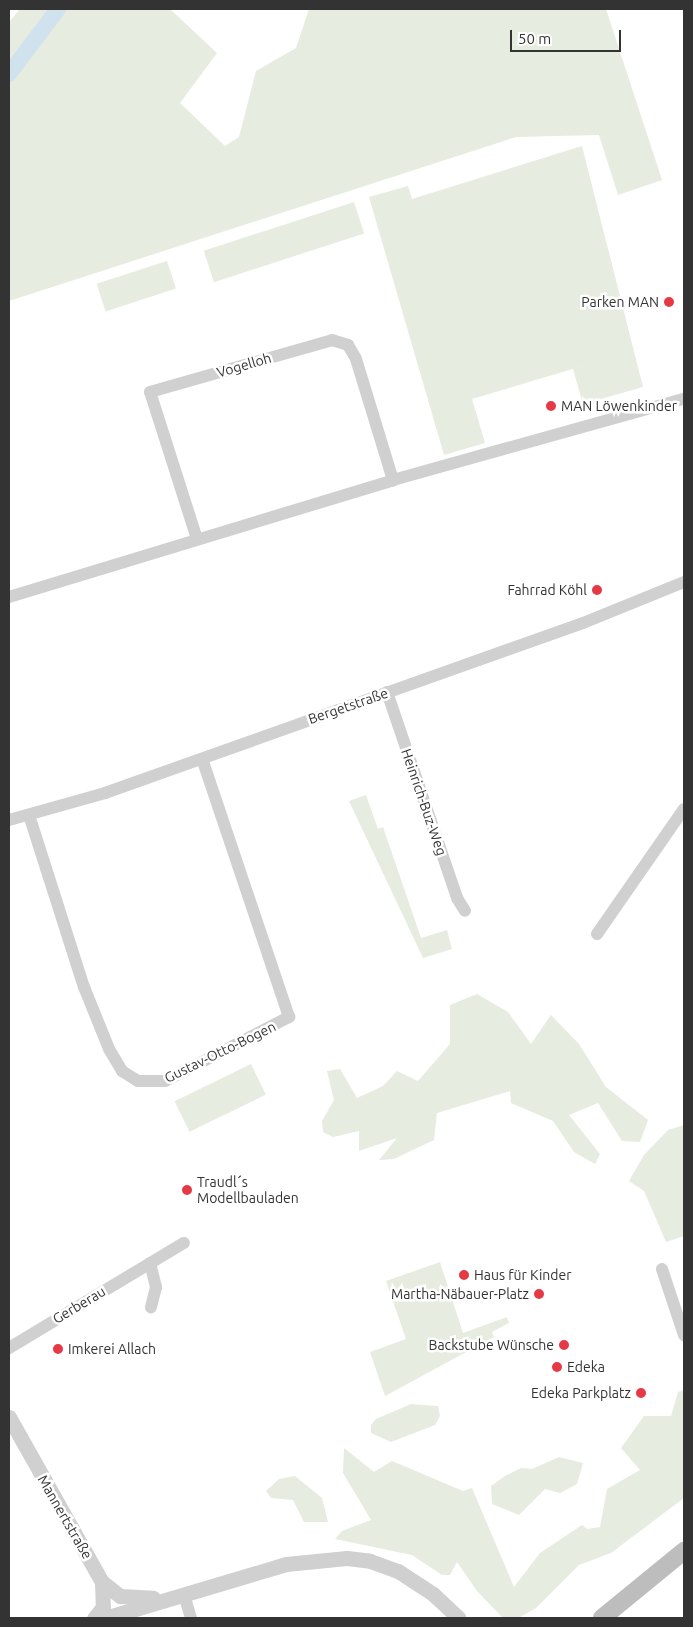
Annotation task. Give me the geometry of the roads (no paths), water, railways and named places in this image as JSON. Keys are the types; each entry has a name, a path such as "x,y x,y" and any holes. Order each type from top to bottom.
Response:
{"main road":[{"path":"602,1618 684,1551"}],"street":[{"name":"Vogelloh","path":"197,539 150,392 332,340 348,345 356,359 393,480"},
{"path":"9,597 393,480 684,399"},
{"name":"Bergetstraße","path":"9,820 106,793 583,623 684,582"},
{"name":"Heinrich-Buz-Weg","path":"387,692 458,903 465,911"},
{"name":"Gustav-Otto-Bogen","path":"28,815 84,986 109,1049 122,1071 138,1081 165,1081 289,1017 202,758"},
{"path":"597,934 684,809"},
{"name":"Gerberau","path":"9,1348 184,1243"},
{"path":"150,1263 156,1287 151,1307"},
{"path":"662,1269 684,1335"},
{"name":"Mannertstraße","path":"9,1417 102,1582 103,1607 94,1618"},
{"path":"105,1618 304,1560 347,1558 370,1561 398,1571 433,1594 459,1618"},
{"path":"102,1582 120,1596 133,1599 184,1594"},
{"path":"184,1594 191,1618"}],"waterway":[{"path":"9,74 58,9"}],"place":[{"name":"Parken MAN","path":"669,302"},
{"name":"MAN Löwenkinder","path":"551,406"},
{"name":"Fahrrad Köhl","path":"597,590"},
{"name":"Traudl´s Modellbauladen","path":"187,1190"},
{"name":"Haus für Kinder","path":"464,1275"},
{"name":"Martha-Näbauer-Platz","path":"539,1294"},
{"name":"Backstube Wünsche","path":"564,1345"},
{"name":"Imkerei Allach","path":"58,1349"},
{"name":"Edeka","path":"557,1367"},
{"name":"Edeka Parkplatz","path":"641,1393"}]}
